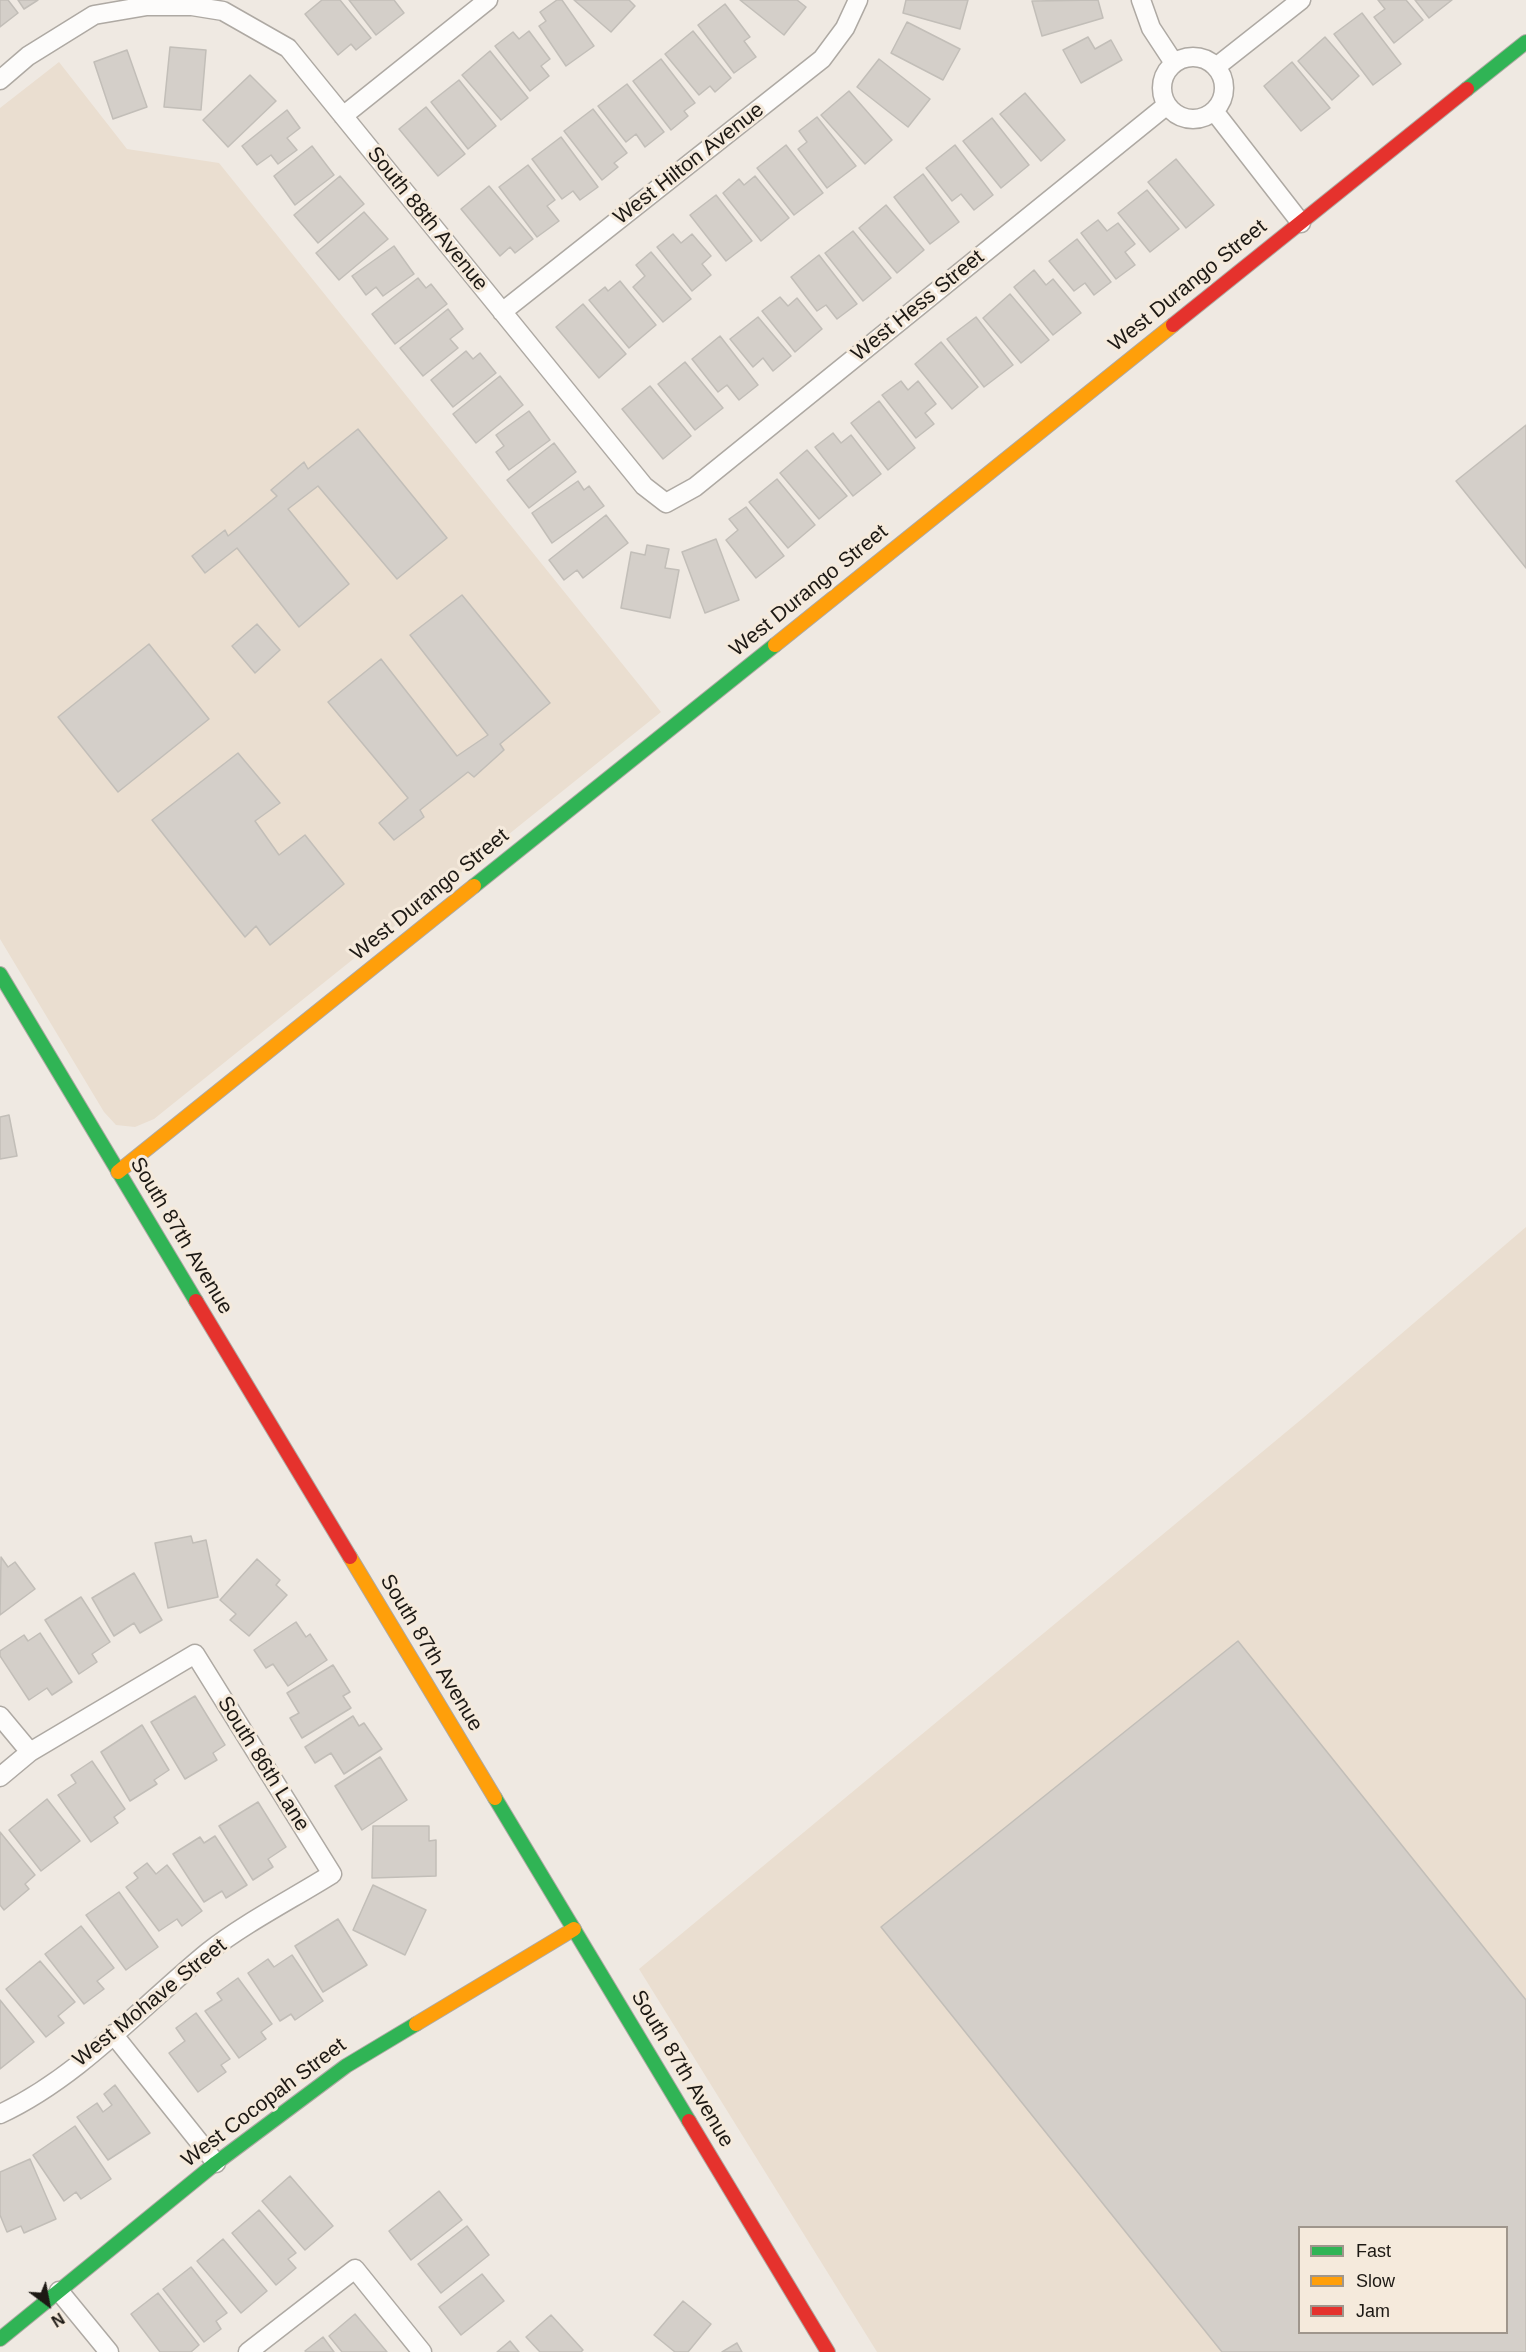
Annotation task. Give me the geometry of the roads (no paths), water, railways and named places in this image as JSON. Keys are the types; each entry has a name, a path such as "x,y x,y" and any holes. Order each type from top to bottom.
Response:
{"street":[{"path":"343,116 488,0"},
{"name":"West Hilton Avenue","path":"502,312 822,59 845,28 858,0"},
{"path":"1141,0 1151,28 1174,63"},
{"path":"1216,67 1301,0"},
{"name":"South 88th Avenue","path":"0,80 28,56 94,15 147,6 192,6 223,11 288,48 644,486 666,503"},
{"name":"West Durango Street","path":"118,1172 1526,42"},
{"path":"1196,57 1216,67 1223,85 1223,94 1214,111 1205,116 1184,117 1167,105 1163,96 1163,78 1174,63 1196,57"},
{"name":"West Hess Street","path":"666,503 694,487 1167,105"},
{"path":"1214,111 1301,223"},
{"name":"South 87th Avenue","path":"0,974 828,2352"},
{"name":"South 86th Lane","path":"30,1752 195,1654 332,1874"},
{"path":"0,1716 30,1752 0,1777"},
{"name":"West Mohave Street","path":"0,2114 28,2101 113,2034 210,1951 332,1874"},
{"name":"West Cocopah Street","path":"0,2338 216,2163 346,2066 574,1929"},
{"path":"113,2034 216,2163"},
{"path":"248,2352 355,2269 422,2352"},
{"path":"59,2291 109,2352"}]}
